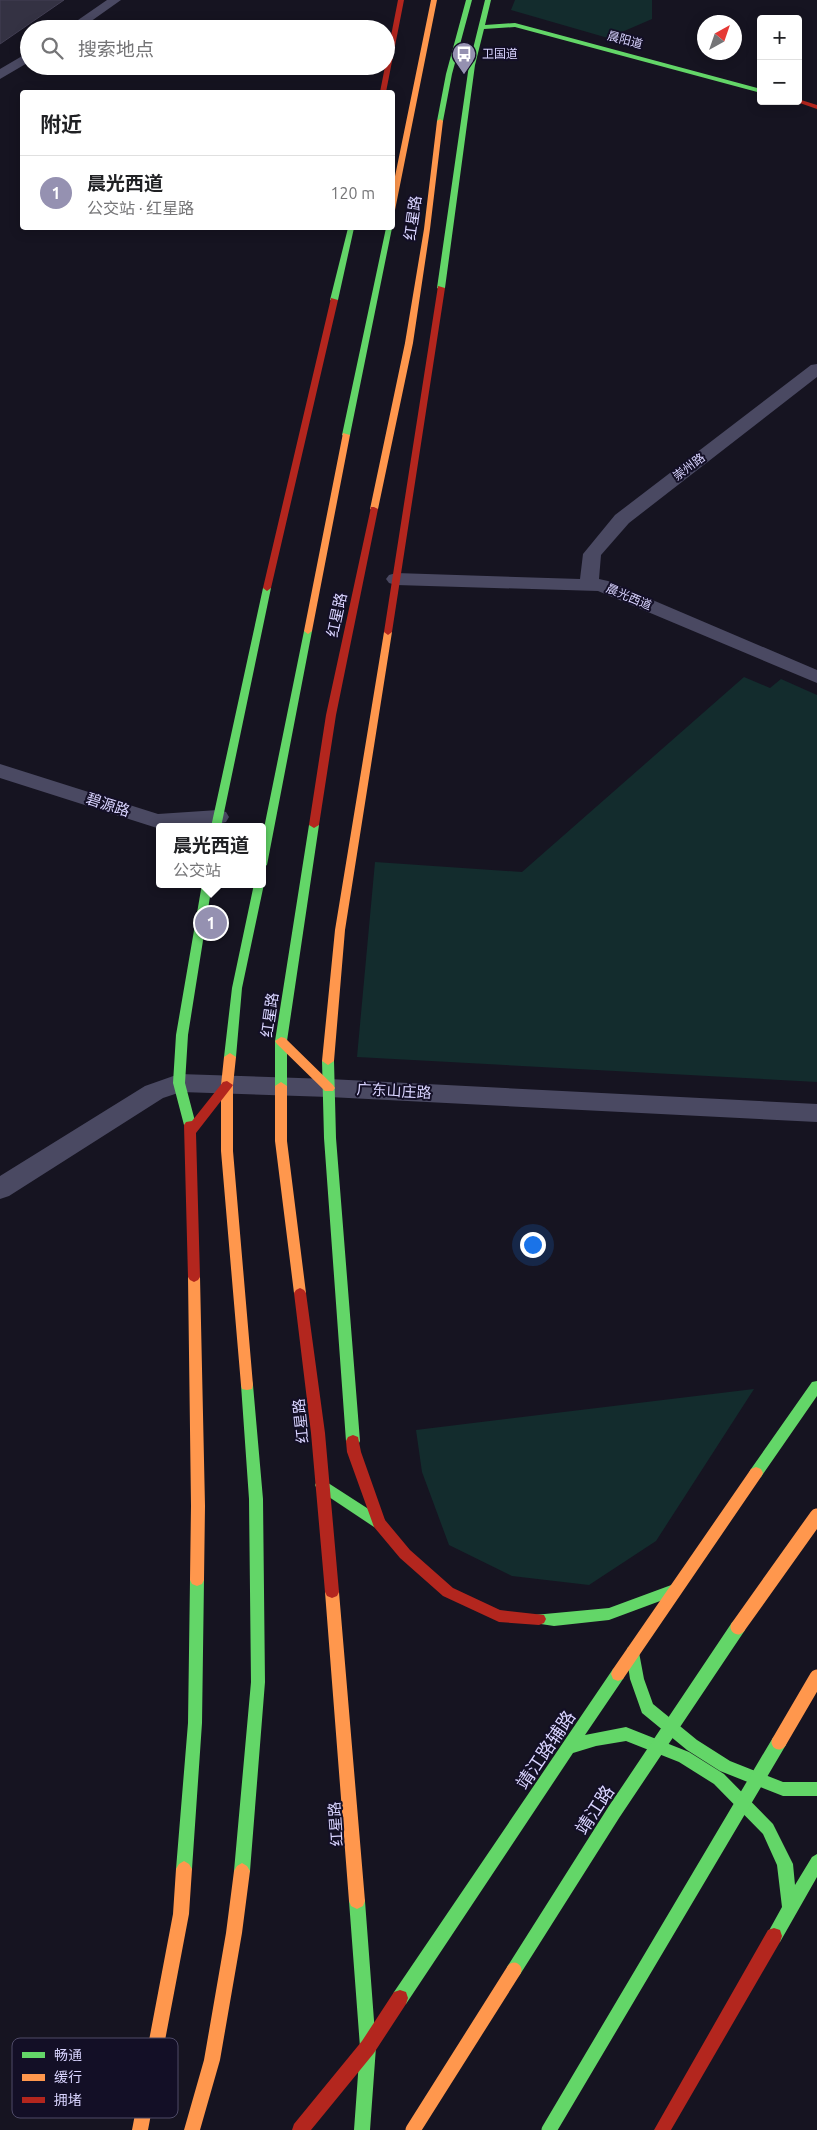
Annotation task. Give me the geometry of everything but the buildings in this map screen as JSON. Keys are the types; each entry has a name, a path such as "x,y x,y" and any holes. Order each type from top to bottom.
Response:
{"main road":[{"path":"379,1523 354,1452 330,1138 328,1059 340,930 423,414 472,65 488,0"},
{"path":"395,50 403,22 400,3"},
{"name":"晨阳道","path":"468,3 485,12 757,88"},
{"name":"红星路","path":"362,2130 368,2047 350,1798 318,1433 281,1141 281,1041 332,716 409,342 427,229 441,112 468,3"},
{"name":"红星路","path":"395,195 425,42 422,27 433,4"},
{"name":"晨阳道","path":"482,27 516,25 757,88"},
{"path":"458,38 482,27"},
{"path":"384,90 388,75"},
{"path":"802,101 817,105"},
{"path":"217,822 280,529 351,230"},
{"name":"红星路","path":"266,845 348,425 389,230"},
{"path":"157,2038 181,1914 195,1723 198,1506 191,1131 179,1083 182,1035 206,888"},
{"path":"192,2130 212,2060 234,1933 246,1839 258,1682 256,1499 227,1151 227,1085 237,988 258,888"},
{"path":"281,1041 329,1088"},
{"path":"191,1131 227,1085"},
{"name":"靖江路辅路","path":"300,2130 368,2047 674,1590 817,1386"},
{"path":"318,1433 349,1397"},
{"path":"322,1485 379,1523 405,1554 448,1592 499,1616 554,1620 609,1614 674,1590"},
{"name":"靖江路","path":"413,2130 614,1812 714,1661 817,1516"},
{"path":"632,1652 636,1679 647,1708 692,1745 725,1766 783,1789 817,1789"},
{"path":"549,2130 817,1677"},
{"path":"570,1746 626,1734 684,1756 719,1779 768,1829 785,1864 790,1907"},
{"path":"662,2130 817,1862"}],"street":[{"path":"85,20 115,0"},
{"path":"0,75 20,62"},
{"name":"崇州路","path":"589,585 592,554 622,519 817,369"},
{"name":"晨光西道","path":"396,579 601,585 817,677"},
{"name":"碧源路","path":"0,771 157,820 217,822"},
{"name":"广东山庄路","path":"0,1189 154,1092 179,1083 329,1088 817,1114"}],"green space":[{"path":"515,0 652,0 652,19 608,38 511,10"},
{"path":"744,677 770,688 781,679 817,695 817,1082 357,1057 375,862 522,872"},
{"path":"754,1389 656,1541 589,1585 512,1576 449,1545 422,1472 416,1430"}],"traffic: fast":[{"path":"440,121 449,74 469,0"},
{"path":"441,288 472,65 488,0"},
{"path":"482,27 515,25 757,90"},
{"path":"334,300 351,230"},
{"path":"346,435 389,230"},
{"path":"217,823 267,588"},
{"path":"266,845 308,631"},
{"path":"281,1086 281,1041 314,825"},
{"path":"190,1125 179,1083 182,1035 206,888"},
{"path":"230,1057 237,988 258,888"},
{"path":"328,1061 330,1138 353,1441"},
{"path":"242,1871 258,1682 256,1499 247,1385"},
{"path":"756,1473 817,1386"},
{"path":"322,1485 379,1523"},
{"path":"184,1869 195,1723 197,1580"},
{"path":"539,1619 554,1620 609,1614 674,1590"},
{"path":"514,1970 614,1812 738,1627"},
{"path":"633,1652 637,1679 647,1708 692,1745 725,1766 783,1789 817,1789"},
{"path":"400,1998 618,1674"},
{"path":"570,1747 596,1739 626,1734 684,1757 719,1779 768,1829 785,1864 790,1907"},
{"path":"549,2130 779,1742"},
{"path":"774,1936 817,1862"},
{"path":"357,1901 368,2047 362,2130"}],"traffic: slow":[{"path":"395,195 434,0"},
{"path":"374,509 409,343 427,229 440,121"},
{"path":"308,631 346,435"},
{"path":"328,1061 340,930 388,632"},
{"path":"281,1041 329,1088"},
{"path":"230,1057 227,1085 227,1151 247,1385"},
{"path":"281,1086 281,1141 300,1293"},
{"path":"194,1277 198,1506 197,1580"},
{"path":"618,1674 756,1473"},
{"path":"738,1627 817,1516"},
{"path":"332,1592 357,1901"},
{"path":"779,1742 817,1677"},
{"path":"157,2038 181,1914 184,1869"},
{"path":"192,2130 212,2060 234,1933 242,1871"},
{"path":"413,2130 514,1970"},
{"path":"140,2130 142,2118"}],"traffic: jam":[{"path":"395,31 401,0"},
{"path":"383,90 386,75"},
{"path":"802,102 817,107"},
{"path":"388,632 441,288"},
{"path":"267,588 334,300"},
{"path":"314,825 331,715 374,509"},
{"path":"191,1131 227,1085"},
{"path":"190,1125 194,1277"},
{"path":"300,1293 318,1433 332,1592"},
{"path":"353,1441 354,1452 379,1523 405,1554 448,1592 499,1616 539,1619"},
{"path":"662,2130 774,1936"},
{"path":"300,2130 368,2047 400,1998"}],"place":[{"name":"卫国道","path":"464,75"},
{"name":"晨光西道","path":"211,923"}]}
